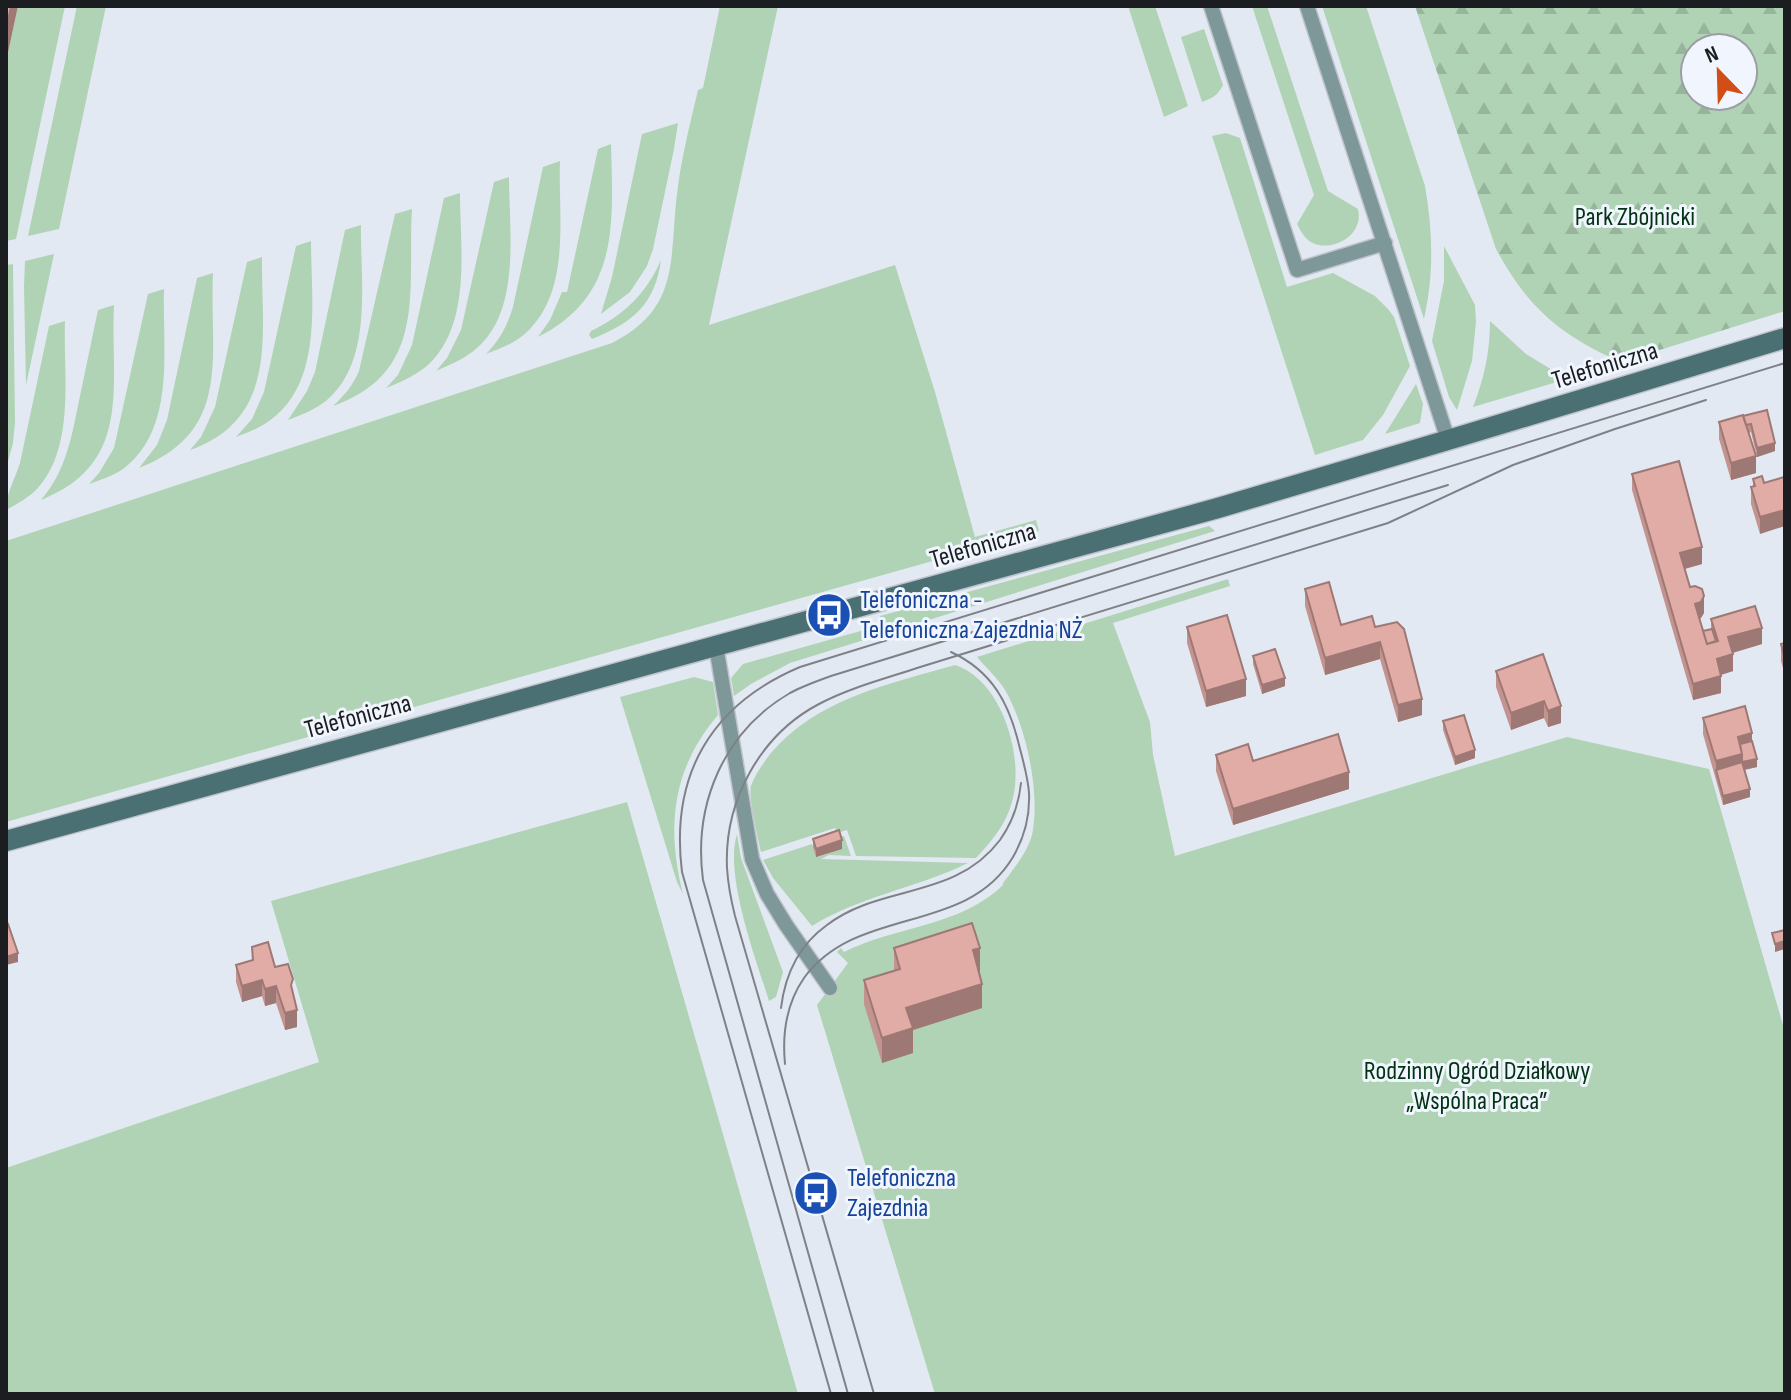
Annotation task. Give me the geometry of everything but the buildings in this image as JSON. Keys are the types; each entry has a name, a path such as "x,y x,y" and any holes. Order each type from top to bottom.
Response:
{"street":[{"name":"Telefoniczna","path":"6,841 1218,508 1785,338"}],"lane":[{"path":"1211,6 1297,270 1385,243"},
{"path":"1307,6 1448,440"},
{"path":"716,646 752,859 767,894 830,988"}],"green space":[{"path":"18,6 65,6 16,239 6,241 6,62"},
{"path":"77,6 106,6 59,229 28,236"},
{"path":"720,6 778,6 709,325 895,265 935,392 975,537 1036,520 1039,531 6,822 6,541 612,343 634,329 661,298 667,280 683,155 698,90 703,88"},
{"path":"1128,6 1155,6 1188,106 1164,117"},
{"path":"1252,6 1267,6 1328,191 1358,209 1359,218 1353,232 1332,245 1315,244 1306,238 1297,224 1314,195"},
{"path":"1322,6 1366,6 1425,186 1431,253 1430,286 1424,319"},
{"name":"Park Zbójnicki","path":"1415,6 1785,6 1785,311 1621,362 1581,342 1548,318 1508,269 1496,249"},
{"path":"1204,29 1223,85 1215,96 1202,102 1181,37"},
{"path":"678,123 647,266 630,292 601,314 612,277 642,134"},
{"path":"1226,133 1240,138 1287,287 1333,273 1375,296 1394,317 1410,366 1383,415 1363,440 1315,455 1212,136"},
{"path":"611,144 610,229 598,279 584,301 565,320 538,337 550,320 562,292 567,292 598,149"},
{"path":"560,161 560,249 552,292 543,312 525,334 486,354 502,332 513,307 543,167"},
{"path":"509,177 510,263 503,306 495,325 479,346 462,359 436,371 447,358 461,330 494,182"},
{"path":"460,193 461,283 452,327 443,347 429,364 386,388 398,375 412,345 444,198"},
{"path":"412,209 410,298 407,325 399,350 385,372 364,391 333,406 348,390 359,371 395,214"},
{"path":"361,225 361,318 352,363 342,383 327,400 309,412 288,420 315,372 345,230"},
{"path":"311,241 311,338 299,385 287,405 269,421 236,437 252,419 264,392 296,246"},
{"path":"1444,246 1475,305 1472,361 1457,410 1449,397 1432,341 1444,281"},
{"path":"54,254 26,385 25,261"},
{"path":"262,257 263,343 252,395 239,417 219,436 190,450 201,437 215,407 247,262"},
{"path":"661,260 647,301 630,319 592,339 589,335 591,331 614,318 641,293"},
{"path":"13,264 15,422 6,469 6,265"},
{"path":"213,273 213,361 203,411 190,433 169,452 139,468 157,445 167,420 197,278"},
{"path":"164,289 163,386 152,432 140,452 123,469 89,484 114,448 148,294"},
{"path":"114,305 114,392 104,443 91,465 71,484 41,500 57,476 67,451 98,310"},
{"path":"65,321 65,409 58,452 37,489 6,510 20,463 49,326"},
{"path":"1490,321 1526,354 1567,379 1473,407 1486,365"},
{"path":"1416,384 1423,404 1420,423 1385,434"},
{"path":"1209,526 1215,531 790,663 734,696 731,678 743,664 882,625 880,616"},
{"name":"Rodzinny Ogród Działkowy „Wspólna Praca”","path":"1228,579 1230,586 1113,623 1150,722 1153,755 1175,856 1567,737 1709,769 1785,1032 1785,1394 935,1394 817,1005 848,963 837,952 841,948 844,952 967,910 1003,885 1027,848 1032,835 1035,800 1025,741 1005,690 977,657"},
{"path":"955,665 986,686 997,703 1006,722 1015,764 1012,802 1006,818 976,858 856,856 847,830 837,833 835,828 761,852 751,786 770,754 788,735 831,707 855,696"},
{"path":"694,677 713,682 718,715 691,756 677,800 675,845 683,894 620,697"},
{"path":"627,802 798,1394 6,1394 6,1168 319,1062 271,901"},
{"path":"737,834 741,858 783,972 776,997 769,1001 738,894 734,851"},
{"path":"844,836 851,856 829,855 821,859 968,863 849,907 812,926 773,878 763,860 812,844 817,857 842,849 838,838"}],"tram line":[{"path":"831,1394 682,872 680,837 690,775 720,723 769,683 800,667 1785,363"},
{"path":"874,1394 730,892 727,868 732,818 739,795 763,752 798,717 854,688 1388,523 1513,465 1706,400"},
{"path":"848,1394 703,880 701,852 708,798 730,750 767,709 790,693 821,680 1448,485"},
{"path":"785,1064 784,1041 789,1008 804,978 826,955 852,939 968,899 993,882 1013,857 1020,842 1027,818 1029,793 1010,715 988,679 951,652"},
{"path":"781,1008 795,962 817,933 848,912 939,882 961,873 982,859 1008,827 1021,783"}],"place":[{"name":"Telefoniczna - Telefoniczna Zajezdnia NŻ","path":"829,615"},
{"name":"Telefoniczna Zajezdnia","path":"816,1193"}]}
